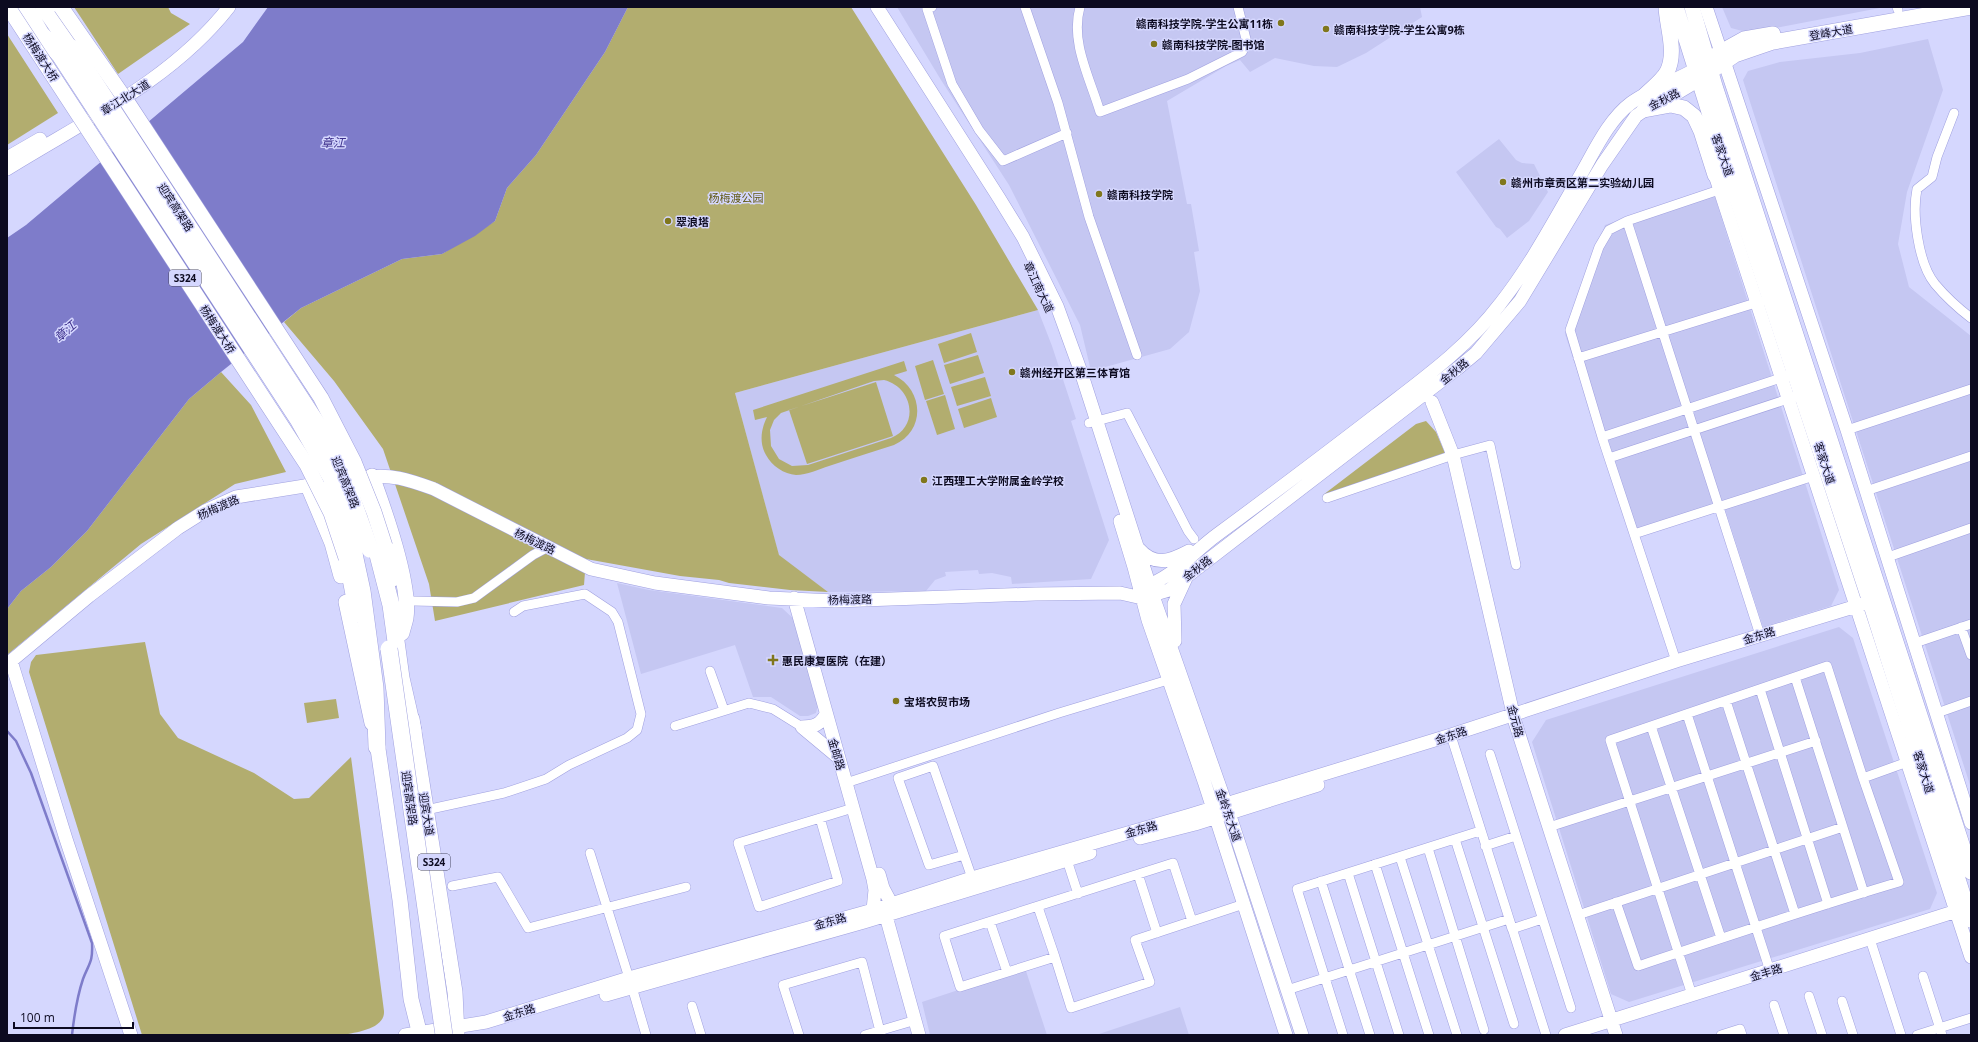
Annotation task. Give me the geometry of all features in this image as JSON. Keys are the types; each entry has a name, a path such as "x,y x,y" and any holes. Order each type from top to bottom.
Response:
{"highway":[{"path":"25,7 41,34 66,51"},
{"name":"迎宾高架路","path":"33,7 66,51 290,406 334,466"},
{"name":"迎宾高架路","path":"44,7 66,51"},
{"path":"52,7 61,23 66,51"},
{"path":"334,466 365,551 391,606 402,678 413,731"},
{"path":"334,466 361,502 365,551 362,591 375,688 377,747"},
{"name":"迎宾高架路","path":"365,551 384,650 402,801 438,1034"}],"main road":[{"name":"杨梅渡大桥","path":"8,7 307,465 331,513 365,551"},
{"path":"17,7 85,116"},
{"name":"S324","path":"61,7 128,103 321,398 354,462 374,512 365,551"},
{"name":"客家大道","path":"1692,7 1968,849 1971,872"},
{"name":"登峰大道","path":"1697,74 1723,57 1744,39 1897,8 1913,7"},
{"name":"登峰大道","path":"1723,57 1735,55 1773,42 1971,7"},
{"path":"1644,102 1670,65 1671,43 1668,9"},
{"name":"客家大道","path":"1668,9 1697,74 1803,394 1865,607 1965,913"},
{"path":"1644,102 1684,108 1694,116 1701,131 1715,175 1738,199"},
{"path":"372,476 392,537 403,582 406,618 402,633"},
{"path":"308,486 332,543 377,747 400,900 412,999 438,1034"},
{"name":"迎宾大道","path":"365,551 394,584 402,633 413,731 455,992 438,1034"}],"street":[{"name":"章江北大道","path":"7,169 162,63 197,32 219,7"},
{"name":"章江北大道","path":"7,158 85,116 134,92 165,70 202,38 229,7"},
{"name":"章江南大道","path":"867,7 1038,275"},
{"name":"章江南大道","path":"877,7 999,198 1038,275 1138,547 1146,592"},
{"path":"931,7 927,9 952,84 979,130 1003,161 1067,132"},
{"path":"1025,7 1067,132 1089,217 1137,355"},
{"path":"1080,7 1077,19 1077,38 1100,112 1188,79 1242,52 1247,43 1238,7"},
{"path":"1706,7 1847,430 1971,823"},
{"name":"金秋路","path":"1146,592 1210,540 1299,474 1451,357 1490,318 1510,291 1546,234 1596,148 1611,126 1631,103 1644,102 1679,92 1697,74"},
{"name":"金秋路","path":"1146,592 1169,590 1476,353 1520,301 1602,165 1644,102"},
{"path":"1954,113 1937,156 1932,177 1917,189 1916,214 1920,242 1928,273 1957,307 1971,318"},
{"path":"1715,175 1814,476 1865,607"},
{"path":"1676,661 1609,458 1570,330 1599,246 1609,230 1627,221 1719,190"},
{"path":"1627,221 1664,332 1760,635"},
{"path":"1578,358 1771,298"},
{"path":"1602,436 1796,373"},
{"path":"1847,430 1971,389"},
{"path":"1609,458 1803,394"},
{"name":"金元路","path":"1432,402 1453,455 1515,718 1616,1035"},
{"path":"1093,422 1126,413 1188,531 1194,539"},
{"name":"章江南大道","path":"1093,422 1146,592"},
{"path":"1327,498 1453,455 1490,445 1516,564"},
{"path":"1866,491 1971,456"},
{"name":"杨梅渡路","path":"131,1035 64,832 12,661 89,596 178,528 204,511 236,498 372,476 398,477 434,489 591,569 655,583 769,598 835,600 1146,592"},
{"path":"1634,534 1814,476"},
{"path":"1888,557 1971,528"},
{"path":"1138,547 1146,557 1163,561 1175,558 1210,540"},
{"path":"414,601 457,602 474,598 533,555 548,547"},
{"path":"1177,661 1173,615 1176,599 1186,577"},
{"name":"金岭东大道","path":"1146,592 1177,661 1302,1035"},
{"name":"金岭东大道","path":"1146,592 1168,680 1215,812 1286,1035"},
{"path":"426,810 504,793 546,779 568,765 627,738 637,730 641,714 618,622 612,612 585,594 523,606 514,612"},
{"name":"金邮路","path":"799,599 826,714 838,757 850,782 853,808 875,890 873,910"},
{"name":"金邮路","path":"799,599 850,782 883,888 892,903"},
{"name":"金东路","path":"1250,801 1452,742 1676,661 1760,635 1865,607"},
{"name":"金东路","path":"438,1034 886,916 1067,860 1227,808 1762,642 1865,607"},
{"path":"1915,643 1971,624"},
{"path":"1961,627 1971,655"},
{"path":"1616,902 1638,966 1678,952 1795,914 1899,882 1863,778 1827,666 1610,740 1658,888 1678,952 1692,995"},
{"path":"710,671 724,710"},
{"path":"1795,677 1864,893"},
{"path":"850,782 1059,713 1168,680"},
{"path":"1760,689 1828,904"},
{"path":"1726,701 1795,914"},
{"path":"1937,713 1971,702"},
{"path":"675,726 749,703 760,705 773,709 802,727 838,757"},
{"path":"802,727 815,726 823,720 826,714"},
{"path":"1688,714 1770,971"},
{"path":"1651,726 1721,938"},
{"path":"1549,827 1816,741"},
{"path":"1452,742 1546,1035"},
{"path":"1490,754 1571,1008"},
{"path":"1863,778 1914,760"},
{"path":"964,855 929,866 898,778 933,766 964,855 972,878"},
{"path":"1204,781 1204,798 1193,819 1209,826 1223,837"},
{"path":"1218,782 1231,792 1250,801 1239,821 1236,834"},
{"path":"820,818 838,882 759,907 738,843 820,818 853,808"},
{"name":"金东路","path":"630,983 873,910 972,878 1193,819"},
{"path":"1578,915 1843,827"},
{"path":"1343,1035 1297,889 1480,831"},
{"path":"1485,846 1516,836"},
{"path":"1455,839 1514,1024"},
{"path":"1428,848 1484,1030"},
{"path":"590,852 646,1035"},
{"path":"1400,856 1430,944 1457,1035"},
{"path":"1067,860 1078,894"},
{"path":"1055,957 960,987 944,936 1173,863 1192,921"},
{"path":"1375,864 1429,1035"},
{"path":"1348,873 1377,961 1399,1035"},
{"path":"1138,874 1157,933"},
{"path":"452,886 498,877 528,928 686,887"},
{"path":"1322,881 1370,1035"},
{"path":"1038,907 1071,1008 1150,982 1135,940 1244,904"},
{"path":"1965,913 1971,956"},
{"name":"金丰路","path":"1566,1035 1870,939 1965,913"},
{"path":"886,916 919,1035"},
{"path":"1287,990 1509,919"},
{"path":"1512,929 1542,919"},
{"path":"990,922 1007,972"},
{"path":"1870,939 1901,1035"},
{"path":"799,1035 783,985 862,962 880,1033"},
{"path":"1923,976 1941,1031"},
{"path":"1810,996 1822,1035"},
{"path":"1842,1001 1853,1035"},
{"path":"1774,1005 1784,1035"},
{"path":"692,1006 701,1035"},
{"path":"1917,1035 1941,1031 1971,1018"},
{"path":"865,1035 880,1033 916,1020"},
{"path":"1721,1035 1740,1029 1742,1035"}],"shaded area":[{"name":"赣南科技学院","path":"897,7 1420,7 1422,17 1366,53 1337,67 1314,66 1275,58 1250,72 1240,60 1226,66 1167,101 1187,204 1191,204 1199,251 1194,252 1200,291 1189,332 1170,349 1091,371 1080,325 1009,185 941,80"},
{"path":"1722,7 1885,7 1750,33 1731,28"},
{"path":"1928,39 1943,90 1907,192 1898,244 1909,287 1971,336 1971,788 1743,80 1748,71 1780,62 1860,53"},
{"name":"赣州市章贡区第二实验幼儿园","path":"1499,139 1516,160 1522,163 1534,164 1548,192 1529,221 1507,238 1500,229 1496,227 1456,172"},
{"path":"1712,188 1839,590 1831,606 1763,627 1725,509 1632,537 1565,334 1605,225"},
{"name":"江西理工大学附属金岭学校","path":"1038,310 1052,346 1076,419 1071,421 1109,540 1091,579 1012,584 1011,577 992,573 979,574 978,570 945,572 946,576 935,580 926,591 828,592 779,556 735,393"},
{"name":"惠民康复医院（在建）","path":"617,583 649,590 782,608 797,622 818,705 816,713 808,716 800,716 771,697 753,697 735,645 641,674"},
{"path":"1839,627 1853,638 1937,893 1930,909 1629,1002 1611,994 1532,742 1546,720"},
{"path":"1025,968 1047,1035 930,1035 922,1002"},
{"path":"1180,1007 1189,1035 1096,1035"}],"green space":[{"path":"74,7 168,7 171,13 190,24 118,74"},
{"name":"杨梅渡公园","path":"628,7 851,7 976,205 1038,310 735,393 779,555 828,592 790,590 729,583 719,580 680,576 586,559 584,585 435,621 429,584 383,449 334,381 284,322 301,308 402,259 442,254 495,221 507,188 536,155 605,52"},
{"path":"7,34 58,113 7,145"},
{"path":"971,333 977,352 944,363 938,344"},
{"path":"978,355 984,373 950,384 944,365"},
{"path":"933,360 944,394 925,400 915,366"},
{"path":"904,361 907,371 894,375 904,382 911,390 916,400 917,410 916,421 912,430 904,439 894,445 809,473 796,475 783,471 775,466 769,459 762,446 762,431 767,417 755,420 753,410","holes":["884,380 894,384 907,398 909,416 906,425 900,432 891,438 808,465 792,466 779,459 771,446 770,430 774,420 781,413 874,381"]},
{"path":"221,372 251,405 286,472 235,484 141,544 7,655 7,609 21,591 51,567 87,531 189,399"},
{"path":"985,377 991,396 957,406 951,387"},
{"path":"876,382 893,436 807,464 789,410"},
{"path":"945,395 955,429 937,435 926,401"},
{"path":"991,398 997,417 964,428 958,409"},
{"path":"1426,421 1436,432 1445,453 1323,495 1416,424"},
{"path":"145,642 160,714 178,738 254,773 294,799 309,798 351,757 384,1011 380,1022 375,1026 362,1031 343,1035 142,1035 29,672 31,662 36,655"},
{"path":"336,699 339,718 307,723 304,703"}],"water":[{"name":"章江","path":"268,7 628,7 605,52 536,155 507,188 495,221 475,236 442,254 402,259 301,308 189,399 87,531 51,567 21,591 7,609 7,238 26,225 243,42"}],"waterway":[{"path":"7,731 16,741 31,773 92,943 91,959 79,993 72,1035"}],"place":[{"name":"赣南科技学院-学生公寓11栋","path":"1281,23"},
{"name":"赣南科技学院-学生公寓9栋","path":"1326,29"},
{"name":"赣南科技学院-图书馆","path":"1154,44"},
{"name":"赣州市章贡区第二实验幼儿园","path":"1503,182"},
{"name":"赣南科技学院","path":"1099,194"},
{"name":"翠浪塔","path":"668,221"},
{"name":"赣州经开区第三体育馆","path":"1012,372"},
{"name":"江西理工大学附属金岭学校","path":"924,480"},
{"name":"惠民康复医院（在建）","path":"773,660"},
{"name":"宝塔农贸市场","path":"896,701"}]}
